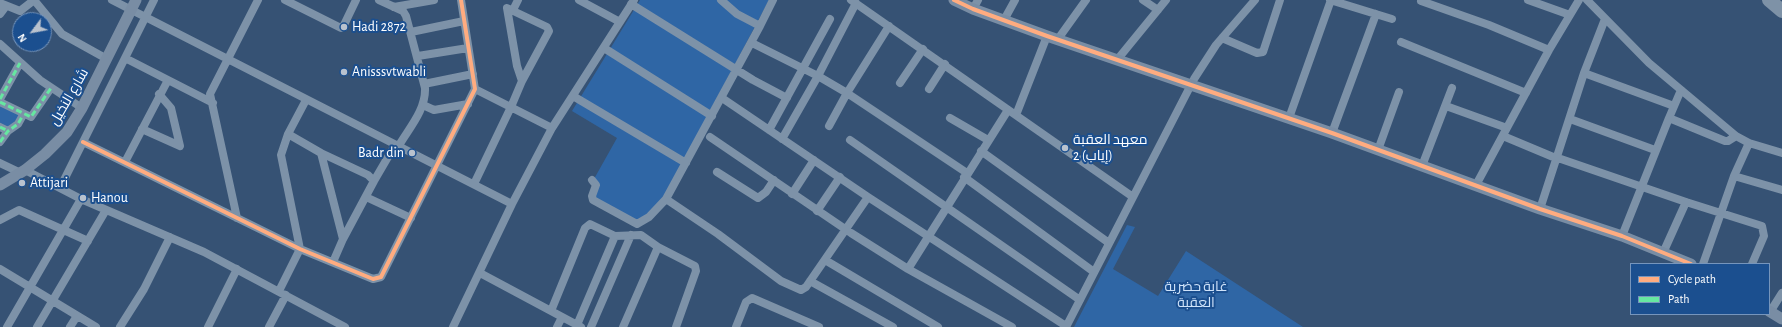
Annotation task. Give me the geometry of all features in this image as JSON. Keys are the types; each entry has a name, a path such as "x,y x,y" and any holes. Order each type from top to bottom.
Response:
{"highway":[{"path":"1769,0 1782,10"}],"street":[{"path":"0,14 3,4 20,11 34,0 62,34 107,59"},
{"path":"112,0 512,204"},
{"name":"شارع النخيل","path":"0,185 22,172 57,144 82,108 136,0"},
{"path":"60,188 154,0"},
{"path":"237,218 211,92 227,58 258,0"},
{"path":"286,0 340,28 343,26 356,0"},
{"path":"333,262 343,239 374,181 422,105 425,96 418,56 405,14 378,0"},
{"path":"394,7 434,0"},
{"path":"83,142 300,249 373,279 379,278 381,277 411,218 475,89 461,0"},
{"path":"512,10 518,0"},
{"path":"579,0 620,22"},
{"path":"721,0 737,14 760,26"},
{"path":"592,180 596,185 592,196 593,200 637,224 649,217 666,198 686,163 722,98 736,69 752,43 773,0"},
{"path":"954,0 975,4 1004,20 1052,38 1332,133 1540,209 1622,236 1688,263"},
{"path":"1004,20 1015,0"},
{"path":"1016,115 1052,38 1086,0"},
{"path":"1143,0 1158,10"},
{"path":"1117,60 1166,0"},
{"path":"1222,38 1257,53 1263,52 1280,0"},
{"path":"1289,118 1330,0 1392,19"},
{"path":"1528,0 1570,15"},
{"path":"1550,0 1559,10"},
{"path":"1476,185 1549,50 1579,0"},
{"path":"1587,0 1644,59 1736,136 1782,153"},
{"path":"1421,1 1489,25 1549,50"},
{"path":"453,327 512,204 552,128 632,2 736,69 787,98"},
{"path":"782,138 818,76 853,2 945,64 1133,197"},
{"path":"722,98 868,197 929,235 1066,327 1191,84 1222,38 1250,2"},
{"path":"474,184 511,107 522,80 550,31 547,28 507,8 517,66 522,80"},
{"path":"1332,133 1376,14"},
{"path":"769,130 830,19"},
{"path":"1540,209 1558,158 1584,73 1605,19"},
{"path":"411,32 464,21"},
{"path":"829,126 847,93 889,26"},
{"path":"1401,42 1526,93"},
{"path":"752,43 803,70 818,76 847,93 966,175 1094,272"},
{"path":"0,44 20,63 51,88 82,108"},
{"path":"418,56 468,48"},
{"path":"604,48 712,116"},
{"path":"900,83 923,49"},
{"path":"125,58 213,103"},
{"path":"20,63 0,101 30,118 51,88"},
{"path":"929,89 945,64"},
{"path":"1584,73 1674,106"},
{"path":"424,84 473,74"},
{"path":"125,162 159,94 168,80"},
{"path":"1422,166 1452,88"},
{"path":"475,89 552,128"},
{"path":"1622,236 1655,150 1681,90"},
{"path":"1378,150 1399,92"},
{"path":"142,129 180,146 171,108 159,94"},
{"path":"573,96 686,163"},
{"path":"269,327 300,249 282,155 288,134 306,100"},
{"path":"422,105 434,110 468,104"},
{"path":"1446,106 1507,128"},
{"path":"908,269 1008,110"},
{"path":"0,142 8,131 18,124 23,115"},
{"path":"950,118 988,140"},
{"path":"1669,118 1725,141 1728,141 1736,136"},
{"path":"1570,119 1655,150"},
{"path":"0,127 8,131"},
{"path":"288,134 321,153 368,175 374,181"},
{"path":"1503,136 1558,158 1641,187 1762,226 1764,229 1764,236 1752,263"},
{"path":"710,137 817,211 908,269 1012,327"},
{"path":"850,140 1080,300"},
{"path":"1703,263 1734,176 1749,142"},
{"path":"981,151 1109,243"},
{"path":"321,153 343,239"},
{"path":"792,194 814,160"},
{"path":"0,163 204,252 345,327"},
{"path":"717,172 758,198 766,192 774,180"},
{"path":"1734,176 1782,190"},
{"path":"817,211 840,177"},
{"path":"366,197 411,218"},
{"path":"666,198 718,234 781,281 804,290 868,197"},
{"path":"7,327 81,199"},
{"path":"1663,253 1686,202"},
{"path":"0,220 19,210 88,241"},
{"path":"37,327 106,210"},
{"path":"550,311 586,226 592,224 615,236 641,235 658,247 693,264 696,268 678,326"},
{"path":"591,327 631,235"},
{"path":"480,273 579,326 615,236"},
{"path":"120,327 144,288 170,237"},
{"path":"623,327 658,247"},
{"path":"825,260 938,327"},
{"path":"0,269 52,302 96,327"},
{"path":"208,327 237,269"},
{"path":"810,281 893,327"},
{"path":"1782,293 1770,312 1782,319"},
{"path":"736,327 746,302 752,298 818,327"},
{"path":"70,327 77,316"},
{"path":"558,327 562,317"}],"green space":[{"path":"640,0 769,0 664,198 639,224 593,198 594,179 617,138 572,111"},
{"path":"0,105 21,115 8,129 0,124"},
{"name":"غابة حضرية العقبة","path":"1127,225 1135,227 1113,269 1158,296 1186,251 1303,327 1074,327"}],"marked path":[{"path":"0,99 20,63"},
{"path":"0,102 31,117 51,88"},
{"path":"0,142 8,131 18,124 23,115"},
{"path":"0,127 8,131"}],"cycle path":[{"path":"83,142 300,249 373,279 381,277 475,89 461,0"},
{"path":"954,0 973,9 1047,36 1332,133 1540,209 1622,236 1689,263"}],"place":[{"name":"Hadi 2872","path":"344,27"},
{"name":"Anisssvtwabli","path":"344,72"},
{"name":"معهد العقبة 2 (إياب)","path":"1065,148"},
{"name":"Badr din","path":"412,153"},
{"name":"Attijari","path":"22,183"},
{"name":"Hanou","path":"83,198"}]}
